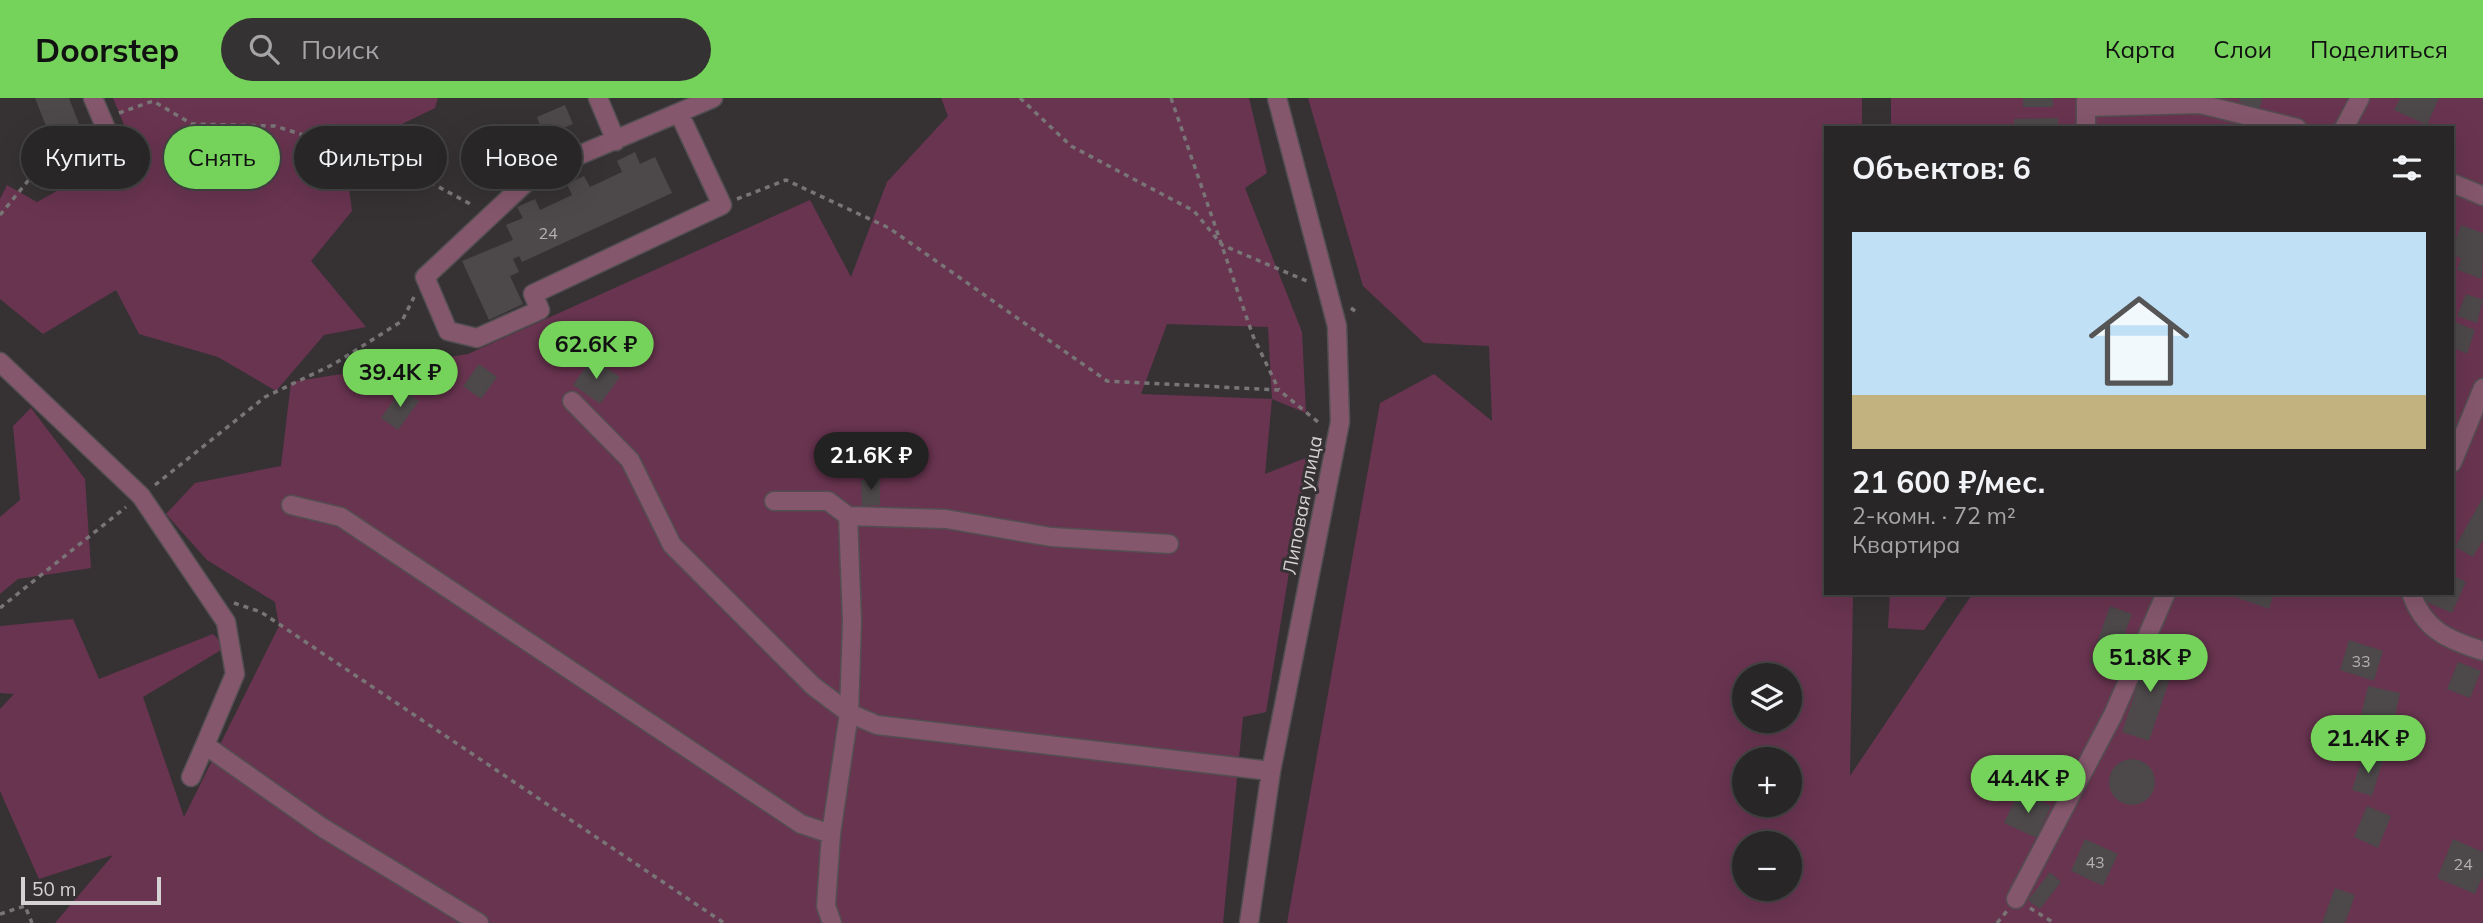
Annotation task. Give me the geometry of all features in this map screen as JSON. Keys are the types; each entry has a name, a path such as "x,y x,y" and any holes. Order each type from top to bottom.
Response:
{"street":[{"path":"93,98 105,126"},
{"path":"598,98 616,141"},
{"path":"679,113 722,205 533,294 540,310 477,338 448,331 425,277 535,174 713,98"},
{"name":"Липовая улица","path":"1249,923 1271,771 1340,422 1337,326 1277,98"},
{"path":"2345,126 2360,98"},
{"path":"2086,126 2087,103 2200,104 2289,126"},
{"path":"2454,184 2483,196"},
{"path":"0,362 141,496 226,622 235,674 191,777"},
{"path":"2454,458 2483,388"},
{"path":"572,401 631,460 672,545 813,686 849,713 877,725 1271,771"},
{"path":"774,502 828,501 848,516 946,519 1051,537 1169,544"},
{"path":"290,505 341,517 800,824 831,834"},
{"path":"832,923 826,906 831,834 849,713 852,622 848,516"},
{"path":"2016,899 2113,715 2165,595"},
{"path":"2412,595 2417,608 2438,634 2483,652"},
{"path":"205,745 323,828 479,923"}],"path":[{"path":"1020,98 1071,146 1194,211 1222,245 1326,288 1359,314"},
{"path":"1171,98 1253,336 1279,390 1318,422"},
{"path":"102,120 153,101 192,124 275,126 398,165 492,215"},
{"path":"722,205 786,180 889,228 1107,381 1279,390"},
{"path":"0,215 21,189"},
{"path":"0,608 265,397 334,364 402,321 425,277"},
{"path":"208,595 261,612 724,923"},
{"path":"2016,899 2054,923"},
{"path":"0,914 25,906 32,923"}],"shaded area":[{"path":"113,98 438,98 435,108 398,126 294,126 294,189 349,189 352,211 311,261 366,327 324,335 276,391 218,357 139,334 116,290 43,334 0,299 0,199 7,185 37,202 61,189 150,189 150,126 125,126"},
{"path":"941,98 1249,98 1267,173 1245,188 1302,332 1306,413 1272,399 1265,474 1308,457 1266,712 1243,717 1223,923 55,923 113,855 39,879 0,791 0,709 14,694 0,693 0,626 73,619 99,679 213,634 226,647 143,697 184,817 279,626 275,602 207,560 166,514 195,483 281,466 291,382 468,354 810,200 851,277 887,182 948,116","holes":["1167,324 1268,327 1272,399 1141,394"]},
{"path":"1308,98 1862,98 1862,126 1824,126 1824,595 1853,595 1850,776 1972,595 2454,595 2454,126 1891,126 1891,98 2483,98 2483,923 1287,923 1380,403 1434,374 1492,421 1489,346 1424,343 1363,286"},
{"path":"31,408 85,479 91,568 18,579 0,594 0,517 20,500 13,426"},
{"path":"1890,595 1949,595 1924,630 1888,628"}],"building":[{"path":"35,98 69,98 79,124 46,126"},
{"path":"2023,98 2053,98 2053,107 2023,107"},
{"path":"2240,98 2263,98 2259,109 2239,102"},
{"path":"2400,98 2439,98 2427,125 2394,110"},
{"path":"565,105 573,124 540,126 537,117"},
{"path":"2058,118 2058,126 2014,126 2014,119"},
{"path":"635,152 640,164 655,157 672,193 522,262 519,256 513,259 519,272 510,276 523,304 489,320 462,261 513,240 506,225 523,218 517,207 535,199 540,210 572,195 569,189 582,189 584,176 590,187 622,172 617,161"},
{"path":"2461,225 2483,233 2482,279 2457,270 2461,258 2454,256 2454,245"},
{"path":"2466,294 2483,300 2477,323 2457,316"},
{"path":"2454,322 2475,330 2467,354 2454,348"},
{"path":"592,358 620,377 600,404 573,385"},
{"path":"479,364 497,377 481,399 463,386"},
{"path":"402,388 419,401 398,430 381,418"},
{"path":"880,479 880,505 862,506 861,480"},
{"path":"2483,497 2483,540 2473,557 2455,547"},
{"path":"2454,576 2466,582 2452,613 2419,599 2421,595 2454,595"},
{"path":"2232,595 2273,595 2269,609"},
{"path":"2110,606 2132,614 2125,633 2133,636 2128,650 2119,647 2111,671 2090,663"},
{"path":"2349,640 2383,651 2374,681 2340,670"},
{"path":"2166,647 2179,652 2149,741 2122,732 2148,653 2162,658"},
{"path":"2458,662 2481,671 2470,698 2447,689"},
{"path":"2368,686 2400,693 2393,727 2360,720"},
{"path":"2364,753 2383,760 2372,796 2352,790"},
{"path":"2132,759 2148,766 2155,782 2148,798 2132,805 2116,798 2109,782 2116,766"},
{"path":"2019,791 2051,806 2037,838 2004,823"},
{"path":"2367,806 2391,816 2378,848 2354,837"},
{"path":"2085,839 2118,854 2103,886 2071,871"},
{"path":"2453,839 2483,852 2483,876 2475,894 2437,878"},
{"path":"2050,872 2061,882 2040,909 2028,900"},
{"path":"2335,888 2355,895 2345,923 2322,923"}]}
